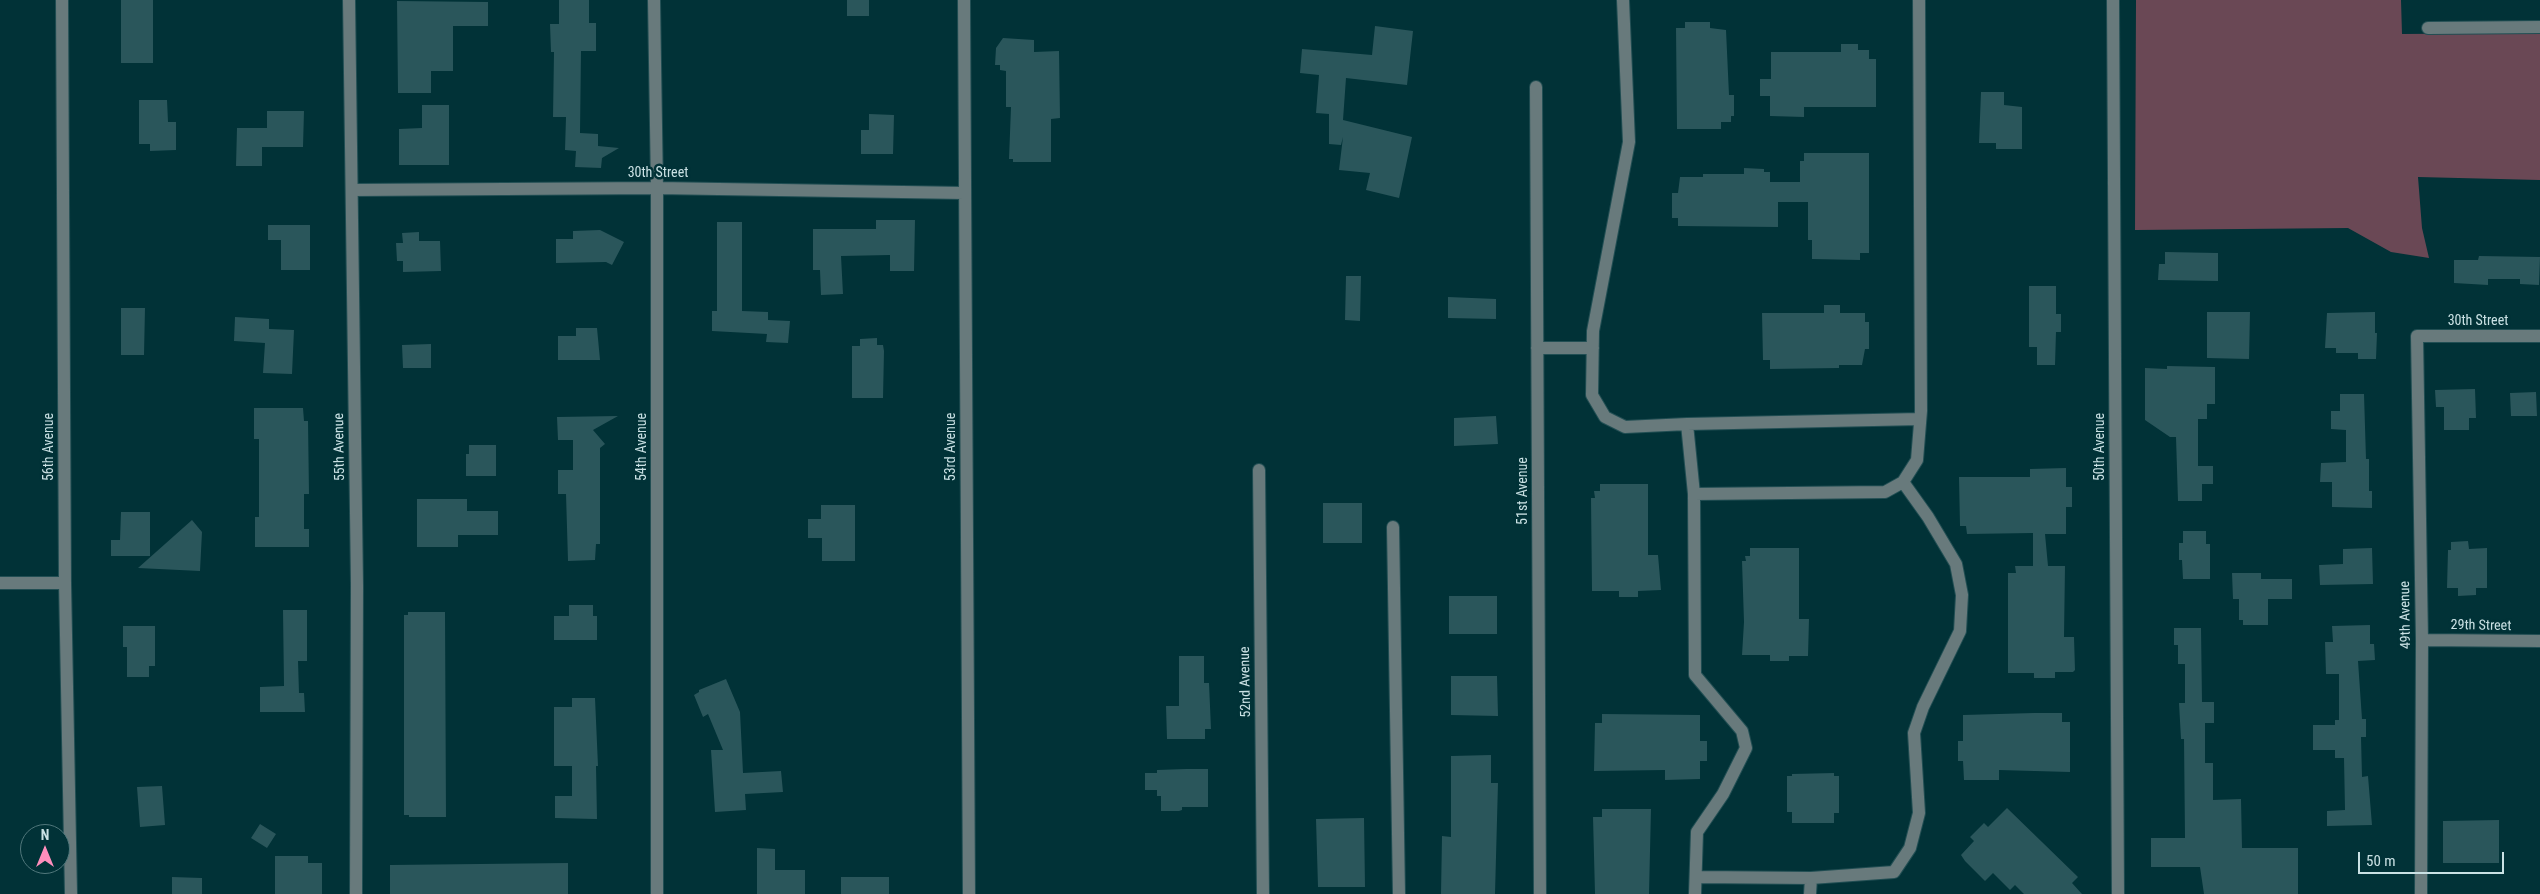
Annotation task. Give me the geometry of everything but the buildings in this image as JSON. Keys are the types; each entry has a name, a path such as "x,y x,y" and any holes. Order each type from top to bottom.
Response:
{"street":[{"name":"56th Avenue","path":"62,0 65,583 71,894"},
{"name":"55th Avenue","path":"349,0 357,585 356,894"},
{"name":"54th Avenue","path":"654,0 657,188 657,894"},
{"name":"53rd Avenue","path":"964,0 969,894"},
{"path":"1623,0 1629,142 1593,331 1592,395 1605,417 1625,427 1920,419"},
{"path":"1694,494 1885,492 1903,482 1917,460 1920,419 1919,0"},
{"name":"50th Avenue","path":"2112,0 2118,894"},
{"path":"2428,28 2540,27"},
{"name":"51st Avenue","path":"1536,87 1540,894"},
{"name":"30th Street","path":"352,190 657,188 964,193"},
{"name":"30th Street","path":"2416,336 2540,336"},
{"name":"49th Avenue","path":"2416,336 2422,640 2421,894"},
{"path":"1537,348 1593,348"},
{"path":"1686,424 1694,494 1695,675 1742,731 1746,748 1722,794 1697,832 1695,894"},
{"name":"52nd Avenue","path":"1259,470 1263,894"},
{"path":"1696,877 1811,878 1894,872 1910,848 1919,814 1914,733 1923,707 1960,631 1962,595 1956,564 1928,517 1903,482"},
{"path":"1393,527 1399,894"},
{"path":"0,583 65,583"},
{"name":"29th Street","path":"2422,640 2540,642"},
{"path":"1810,894 1811,878"}],"shaded area":[{"path":"2136,0 2401,0 2402,34 2540,33 2540,180 2418,177 2422,228 2429,258 2391,252 2348,228 2135,230"}]}
